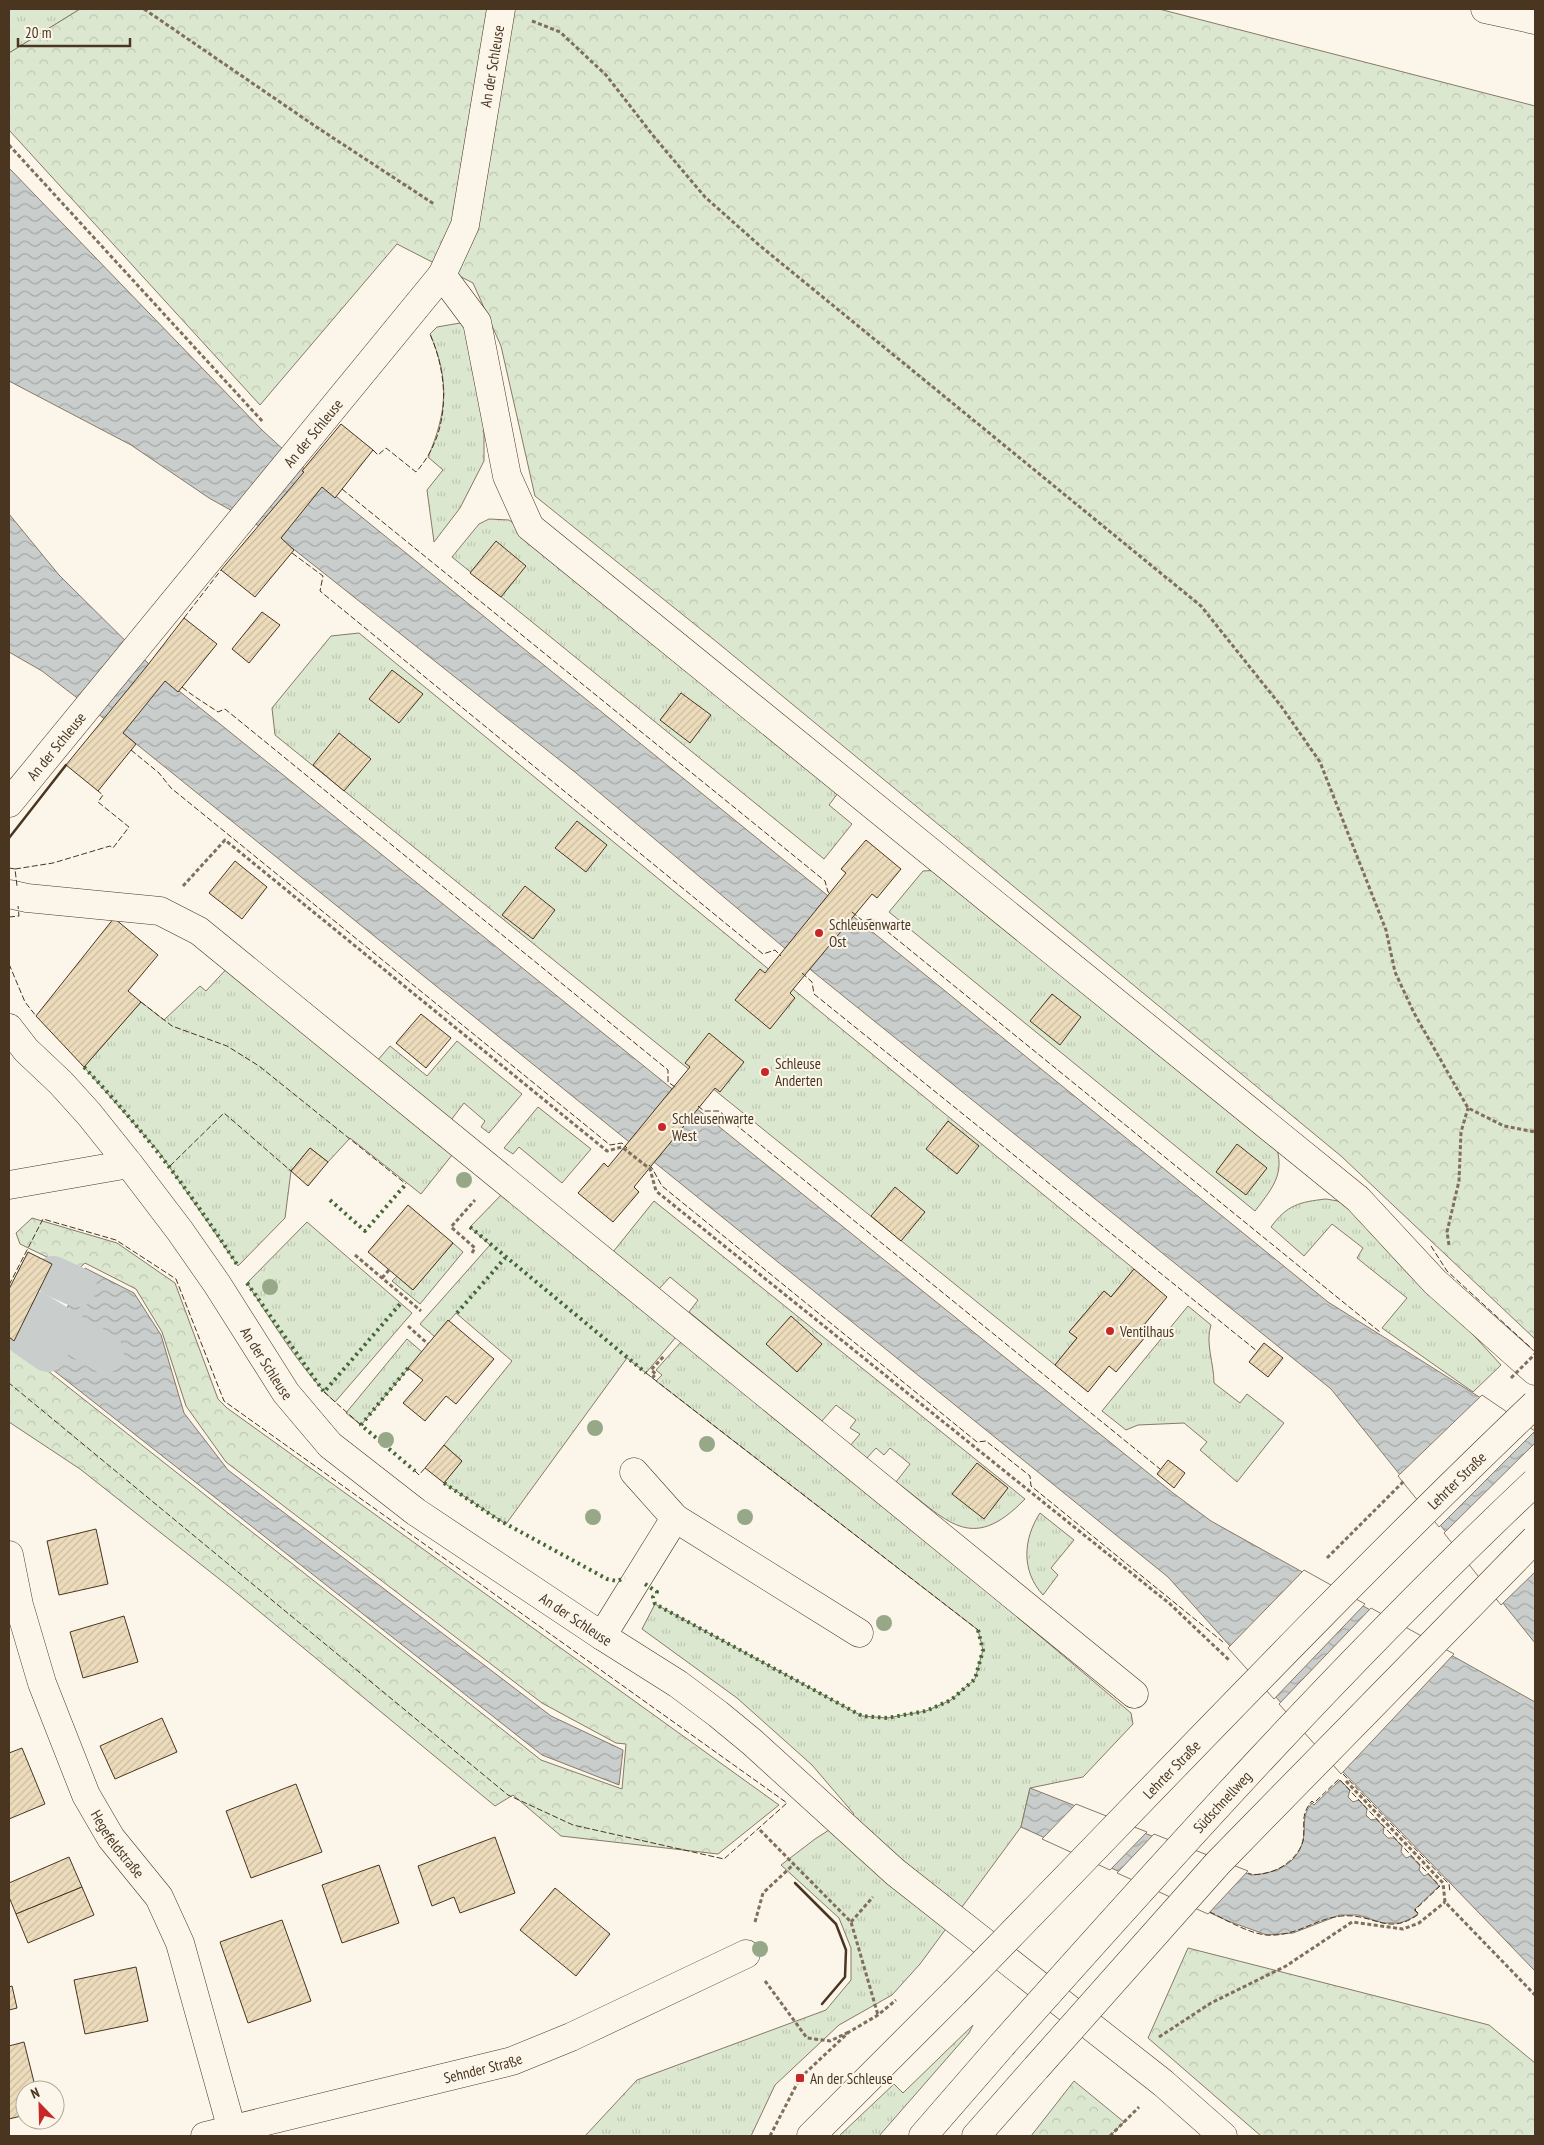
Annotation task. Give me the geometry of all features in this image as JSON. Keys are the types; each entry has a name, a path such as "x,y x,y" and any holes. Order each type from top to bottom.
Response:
{"main road":[{"path":"1485,9 1535,20"},
{"name":"An der Schleuse","path":"9,803 442,275 465,224 513,14"},
{"path":"442,275 477,322 507,476 530,527 1358,1199 1436,1282 1535,1371"},
{"path":"9,894 27,898 160,911 199,931 1134,1694"},
{"name":"An der Schleuse","path":"9,1028 26,1050 61,1083 89,1114 129,1164 180,1231 217,1284 286,1392 330,1445 416,1512 602,1636 678,1684 718,1714 752,1742 895,1872 1162,2083 1223,2136"},
{"path":"9,1185 129,1164"},
{"name":"Lehrter Straße","path":"811,2136 954,1993 1278,1659 1535,1404"},
{"path":"634,1472 675,1518 859,1633"},
{"name":"Südschnellweg","path":"922,2136 1187,1837 1331,1684 1535,1482"},
{"path":"602,1636 675,1518"},
{"path":"976,2136 1218,1863 1535,1539"},
{"name":"Hegefeldstraße","path":"9,1555 19,1605 42,1683 86,1795 111,1838 159,1897 180,1943 232,2130"},
{"name":"Sehnder Straße","path":"205,2136 512,2061 571,2037 746,1954"}],"path":[{"path":"144,9 315,126 465,224"},
{"path":"513,14 560,32 606,75 655,138 705,197 759,245 1201,606 1281,706 1320,762 1386,930 1395,972 1414,1013 1468,1108 1504,1126 1535,1132"},
{"path":"9,145 263,422"},
{"path":"160,911 225,840 607,1151 622,1147 650,1169 656,1191 1170,1604 1232,1663"},
{"path":"1450,1251 1446,1232 1460,1181 1461,1132 1468,1108"},
{"path":"451,1227 475,1248 472,1253"},
{"path":"354,1256 421,1311"},
{"path":"382,1278 390,1270"},
{"path":"408,1326 428,1344"},
{"path":"652,1378 656,1374 651,1370 667,1353"},
{"path":"1341,1776 1443,1883 1445,1902 1535,1995"},
{"path":"760,1830 851,1922 878,2015"},
{"path":"794,1864 763,1893 746,1954 807,2038 830,2041 871,2022 900,1997"},
{"path":"1127,2055 1166,2034 1211,2004 1286,1966 1352,1922 1403,1929 1420,1923 1445,1902"},
{"path":"770,2136 800,2078 849,2032"},
{"path":"1110,2136 1162,2083"}],"green space":[{"path":"9,9 80,9 9,53"},
{"path":"80,9 1159,9 1535,106 1535,1339 1341,1156 718,643 535,496 501,346 473,283 397,244 260,405 9,130 9,53"},
{"path":"466,322 484,404 484,461 460,508 434,542 427,490 443,470 428,457 439,425 444,396 441,366 430,334 437,327"},
{"path":"489,519 509,520 530,536 841,789 829,805 852,824 824,859 452,557 479,524"},
{"path":"359,633 1134,1269 1111,1297 1104,1291 1069,1332 1077,1338 1055,1365 275,735 272,708 331,636"},
{"path":"941,870 1273,1138 1279,1160 1279,1169 1273,1185 1255,1211 889,912 923,871"},
{"path":"232,963 456,1150 421,1194 350,1138 328,1162 310,1148 291,1171 285,1218 238,1266 159,1152 84,1067 141,1002 164,1020 200,986 206,991"},
{"path":"457,1041 522,1094 489,1133 481,1127 485,1121 464,1103 451,1120 377,1061 390,1046 427,1076"},
{"path":"538,1107 591,1149 562,1183 519,1147 513,1154 504,1148"},
{"path":"506,1190 676,1337 646,1373 627,1358 506,1524 444,1483 462,1461 444,1445 512,1361 456,1313 435,1337 420,1324 490,1245 470,1227"},
{"path":"1326,1199 1344,1202 1367,1219 1501,1365 1473,1392 1382,1328 1407,1298 1357,1258 1363,1248 1332,1224 1304,1256 1271,1227 1288,1209 1301,1203"},
{"path":"654,1201 1025,1499 1006,1516 989,1526 973,1528 959,1526 945,1519 896,1482 910,1464 890,1448 884,1455 876,1448 866,1459 850,1446 860,1434 850,1428 856,1420 836,1405 822,1421 689,1312 698,1300 670,1277 659,1289 613,1252"},
{"path":"32,1218 117,1243 175,1283 218,1399 227,1408 779,1805 718,1854 561,1836 513,1795 495,1806 232,1589 80,1469 9,1422 9,1344 34,1360 541,1760 622,1789 626,1744 616,1743 542,1703 226,1462 186,1406 162,1332 136,1289 85,1263 76,1271 20,1244 16,1233"},
{"path":"307,1222 412,1313 335,1402 299,1361 247,1283"},
{"path":"453,1243 463,1252 420,1304 392,1281 397,1276 413,1290"},
{"path":"1188,1306 1211,1325 1209,1346 1214,1383 1240,1403 1247,1394 1284,1423 1237,1482 1200,1450 1207,1442 1184,1423 1138,1425 1126,1430 1102,1411"},
{"path":"407,1339 422,1352 361,1425 346,1413"},
{"path":"688,1339 1131,1713 1133,1724 1083,1777 1030,1788 1021,1827 920,1964 892,1995 839,2025 775,2085 751,2136 585,2136 637,2080 826,2010 851,1980 851,1948 839,1918 781,1865 815,1839 854,1814 812,1765 737,1698 642,1629 655,1604 862,1716 887,1718 926,1711 951,1700 975,1679 983,1650 978,1630 656,1381 662,1375 656,1370 681,1342"},
{"path":"1040,1513 1074,1540 1051,1568 1058,1575 1043,1595 1031,1576 1027,1555 1030,1533"},
{"path":"1188,1948 1489,2025 1535,2063 1535,2136 1261,2136 1148,2038"},
{"path":"973,2025 969,2033 879,2136 839,2136 894,2084 903,2093"},
{"path":"1074,2081 1124,2122 1110,2136 1031,2136"}],"water":[{"path":"9,168 262,430 321,484 1328,1302 1535,1432 1535,1643 1331,1389 806,966 576,773 277,536 209,498 131,445 9,381"},
{"path":"9,514 59,575 163,678 1173,1493 1211,1521 1535,1702 1535,1971 1345,1774 1168,1577 119,730 42,671 9,652"},
{"path":"85,1268 134,1293 161,1335 184,1413 228,1470 551,1716 623,1750 619,1785 542,1755 43,1362"},
{"path":"1340,1780 1350,1790 1348,1797 1353,1802 1359,1800 1367,1809 1366,1815 1371,1820 1376,1819 1384,1827 1383,1833 1388,1838 1394,1838 1402,1846 1401,1852 1406,1858 1411,1856 1420,1866 1419,1870 1424,1876 1428,1874 1439,1886 1414,1910 1418,1914 1410,1919 1400,1923 1383,1923 1358,1915 1340,1915 1293,1933 1267,1935 1228,1921 1021,1827 1030,1788 1251,1875 1268,1873 1290,1862 1296,1856 1303,1840 1306,1812 1312,1803 1314,1805"}],"pier":[{"path":"1482,1395 1535,1431 1439,1527 1398,1476"},
{"path":"1535,1443 1535,1572 1501,1605 1444,1533"},
{"path":"1304,1570 1365,1604 1274,1699 1228,1648"},
{"path":"1371,1608 1454,1654 1341,1774 1279,1704"},
{"path":"1076,1804 1147,1832 1110,1870 1042,1839"},
{"path":"1154,1834 1248,1871 1208,1914 1117,1873"}],"building":[{"path":"341,424 373,450 335,498 322,487 281,538 294,550 255,597 221,570 304,472 302,471"},
{"path":"496,541 526,566 501,597 470,573"},
{"path":"262,612 280,625 249,663 232,649"},
{"path":"184,618 217,644 178,692 165,681 123,733 136,744 98,791 66,765"},
{"path":"392,670 423,694 399,723 369,699"},
{"path":"681,693 711,715 690,743 660,720"},
{"path":"339,733 371,759 344,791 313,765"},
{"path":"577,821 607,845 586,872 555,848"},
{"name":"Schleusenwarte Ost","path":"866,840 901,869 877,898 872,894 790,993 795,998 770,1029 735,1000 760,969 765,973 846,873 841,869"},
{"path":"235,861 267,887 242,919 209,893"},
{"path":"525,886 555,910 533,939 502,915"},
{"path":"114,918 158,955 128,991 141,1002 84,1067 36,1016"},
{"path":"1052,994 1081,1017 1060,1045 1030,1021"},
{"path":"421,1014 451,1038 426,1068 396,1043"},
{"name":"Schleusenwarte West","path":"709,1033 744,1062 720,1092 715,1088 634,1187 639,1192 613,1222 578,1193 604,1163 608,1167 690,1067 685,1063"},
{"path":"948,1121 979,1146 957,1174 926,1149"},
{"path":"1237,1144 1267,1168 1246,1195 1216,1172"},
{"path":"310,1148 328,1162 308,1186 291,1171"},
{"path":"895,1187 925,1212 901,1241 871,1216"},
{"path":"408,1205 453,1243 413,1290 368,1252"},
{"path":"28,1252 52,1264 14,1341 9,1337 9,1289"},
{"name":"Ventilhaus","path":"1134,1269 1167,1297 1144,1325 1151,1330 1116,1372 1109,1366 1088,1392 1055,1365 1077,1338 1069,1332 1104,1291 1111,1297"},
{"path":"791,1316 822,1344 797,1372 766,1344"},
{"path":"448,1320 494,1359 456,1404 446,1396 425,1421 403,1403 423,1380 408,1368"},
{"path":"1264,1343 1283,1358 1268,1377 1249,1362"},
{"path":"444,1445 462,1461 444,1483 425,1468"},
{"path":"1168,1460 1185,1473 1174,1488 1157,1474"},
{"path":"977,1463 1008,1488 984,1519 952,1494"},
{"path":"96,1529 108,1584 59,1595 47,1541"},
{"path":"124,1616 138,1662 83,1678 70,1632"},
{"path":"162,1718 177,1752 115,1779 100,1746"},
{"path":"22,1748 45,1804 9,1819 9,1753"},
{"path":"296,1784 322,1852 251,1878 226,1811"},
{"path":"495,1837 515,1893 460,1913 454,1897 432,1906 418,1866"},
{"path":"69,1857 82,1887 16,1914 9,1897 9,1883"},
{"path":"379,1865 399,1923 342,1943 322,1885"},
{"path":"82,1887 94,1915 28,1943 16,1914"},
{"path":"555,1888 610,1934 576,1976 520,1930"},
{"path":"282,1920 311,2001 248,2023 220,1942"},
{"path":"136,1967 148,2021 85,2034 74,1980"},
{"path":"12,1986 17,2008 9,2010 9,1987"},
{"path":"24,2042 34,2080 15,2080 15,2118 9,2119 9,2046"}],"waterway":[{"path":"53,1276 77,1287"},
{"path":"35,1311 104,1353"},
{"path":"25,1336 48,1352"}],"hedge":[{"path":"84,1067 147,1138 203,1213 238,1266"},
{"path":"330,1200 365,1231 406,1184"},
{"path":"470,1227 646,1373"},
{"path":"457,1313 505,1258"},
{"path":"247,1283 324,1392 401,1303"},
{"path":"408,1368 361,1425 415,1471"},
{"path":"444,1483 497,1519 607,1579 617,1581 625,1578"},
{"path":"645,1584 657,1592 653,1597 655,1604 862,1716 887,1718 926,1711 951,1700 975,1679 983,1650 978,1630"}],"fence":[{"path":"373,450 378,455 386,448 416,472 427,457 435,441 441,424 443,388 437,352 430,334"},
{"path":"342,489 825,881 828,892 831,894"},
{"path":"292,553 323,576 320,591 763,954 775,950 781,956"},
{"path":"184,618 221,570"},
{"path":"182,687 218,712 225,709 668,1070 668,1082 675,1087"},
{"path":"131,750 159,773 171,788 610,1145 622,1143 627,1148"},
{"path":"15,869 53,863 110,846 113,848 129,827 98,802 103,795 98,791"},
{"path":"9,868 15,869 17,886"},
{"path":"9,917 19,916 18,906"},
{"path":"852,912 863,921 872,919 1380,1332"},
{"path":"9,964 25,1002 36,1016"},
{"path":"802,973 812,982 814,994 1257,1351"},
{"path":"141,1002 172,1026 227,1046 259,1066 406,1184"},
{"path":"698,1106 704,1111 719,1111 1160,1469"},
{"path":"170,1166 224,1113 291,1171"},
{"path":"649,1165 662,1186 977,1442 986,1441 1030,1476 1031,1486 1223,1642"},
{"path":"9,1285 43,1219 116,1240 176,1279 224,1401 787,1803 724,1859 573,1825 508,1795 9,1383"},
{"path":"1431,1246 1447,1271 1530,1347"},
{"path":"646,1373 978,1630"},
{"path":"324,1392 361,1425"},
{"path":"415,1471 419,1475 425,1468"},
{"path":"1343,1774 1449,1884 1450,1892"},
{"path":"1210,1912 1231,1923 1267,1935 1288,1933 1332,1917 1342,1916 1353,1916 1389,1924 1398,1924 1408,1921 1419,1914 1415,1910 1440,1886 1339,1779 1314,1803 1312,1801 1308,1806 1304,1816 1303,1841 1298,1852 1286,1864 1275,1870 1259,1874 1248,1873"}],"wall":[{"path":"9,838 66,765"},
{"path":"795,1883 836,1924 846,1950 845,1977 822,2004"}],"place":[{"name":"Schleusenwarte Ost","path":"819,933"},
{"name":"Schleuse Anderten","path":"765,1072"},
{"name":"Schleusenwarte West","path":"662,1127"},
{"name":"Ventilhaus","path":"1110,1331"},
{"name":"An der Schleuse","path":"800,2078"}]}
